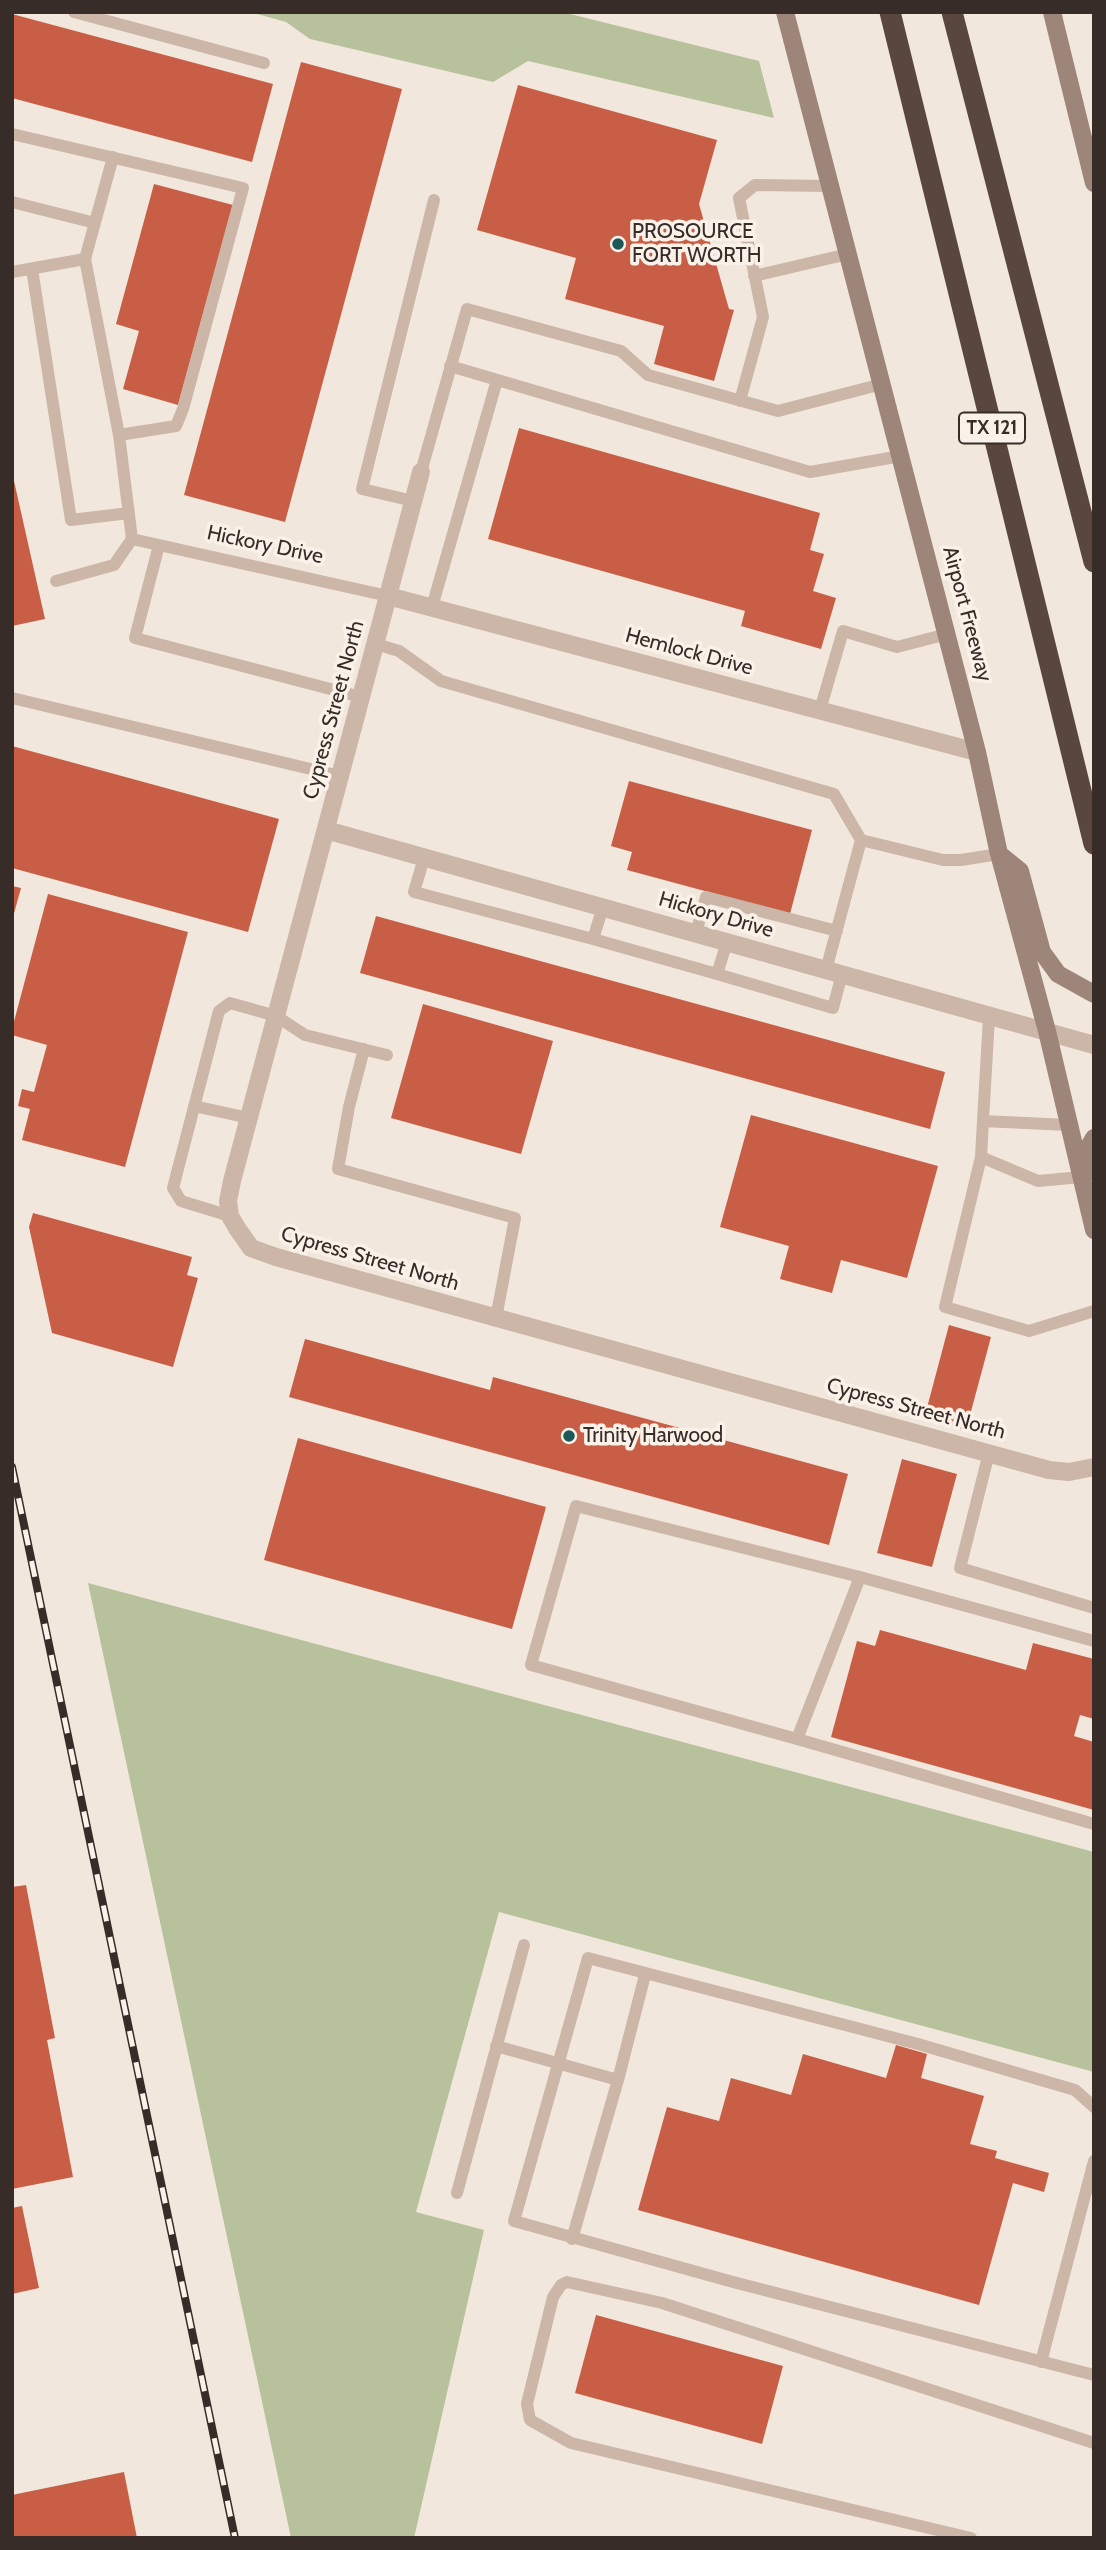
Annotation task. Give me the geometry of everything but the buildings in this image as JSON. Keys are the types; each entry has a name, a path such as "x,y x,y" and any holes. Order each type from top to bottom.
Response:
{"highway":[{"name":"TX 121","path":"890,12 1094,844"},
{"name":"TX 121","path":"952,12 1094,562"}],"main road":[{"name":"Airport Freeway","path":"785,12 977,752 999,854 1047,1031 1094,1230"},
{"path":"1052,12 1088,136 1094,183"},
{"path":"999,854 1020,871 1042,952 1058,974 1094,994"},
{"path":"1082,1185 1087,1150 1094,1138"}],"street":[{"name":"Cypress Street North","path":"421,472 232,1181 228,1201 230,1216 251,1248 1049,1470 1069,1472 1094,1467"},
{"name":"Hemlock Drive","path":"388,596 977,752"},
{"name":"Hickory Drive","path":"326,830 1094,1045"}],"lane":[{"path":"74,12 264,63"},
{"path":"12,134 243,188 183,409 176,426 119,435"},
{"path":"56,581 114,565 132,539 119,435 86,259 113,157"},
{"path":"740,401 762,317 739,198 755,185 830,186"},
{"path":"414,501 362,489 433,200"},
{"path":"12,202 95,223"},
{"path":"754,276 848,254"},
{"path":"12,272 86,259"},
{"path":"32,269 71,520 129,513"},
{"path":"421,472 467,309 621,351 648,375 778,411 882,384"},
{"path":"450,366 810,472 901,456"},
{"path":"432,607 497,380"},
{"name":"Hickory Drive","path":"132,539 388,596"},
{"path":"159,545 135,638 361,697"},
{"path":"820,710 843,631 897,647 947,634"},
{"path":"376,644 398,651 441,681 834,794 862,840 943,860 999,854"},
{"path":"12,698 340,776"},
{"path":"424,858 414,892 593,939 833,1008 837,931 862,840"},
{"path":"696,933 706,897 837,931"},
{"path":"593,939 603,907"},
{"path":"717,974 727,942"},
{"path":"230,1216 181,1201 173,1188 219,1011 230,1003 276,1016 306,1035 387,1055"},
{"path":"989,1017 981,1157 945,1307 1029,1331 1094,1311"},
{"path":"364,1049 349,1107 338,1169 515,1219 496,1318"},
{"path":"194,1106 249,1118"},
{"path":"983,1121 1069,1125"},
{"path":"981,1157 1038,1181 1082,1185"},
{"path":"989,1453 960,1568 1094,1608"},
{"path":"1094,1641 860,1577 576,1506 531,1665 1094,1824"},
{"path":"797,1739 860,1577"},
{"path":"457,2193 524,1945"},
{"path":"1094,2107 1075,2090 918,2044 587,1958 514,2221 572,2239 1094,2375"},
{"path":"572,2239 645,1975"},
{"path":"496,2046 618,2080"},
{"path":"1041,2362 1094,2161"},
{"path":"971,2538 571,2443 530,2420 527,2404 553,2297 561,2285 567,2282 662,2303 1094,2442"}],"green space":[{"path":"250,12 562,12 759,61 774,118 528,61 493,82 310,39 286,22"},
{"path":"88,1583 1094,1852 1094,2072 499,1912 416,2212 484,2230 414,2538 291,2538"}],"railway":[{"path":"12,1467 235,2538"}],"place":[{"name":"PROSOURCE FORT WORTH","path":"618,244"},
{"name":"Trinity Harwood","path":"569,1436"}]}
